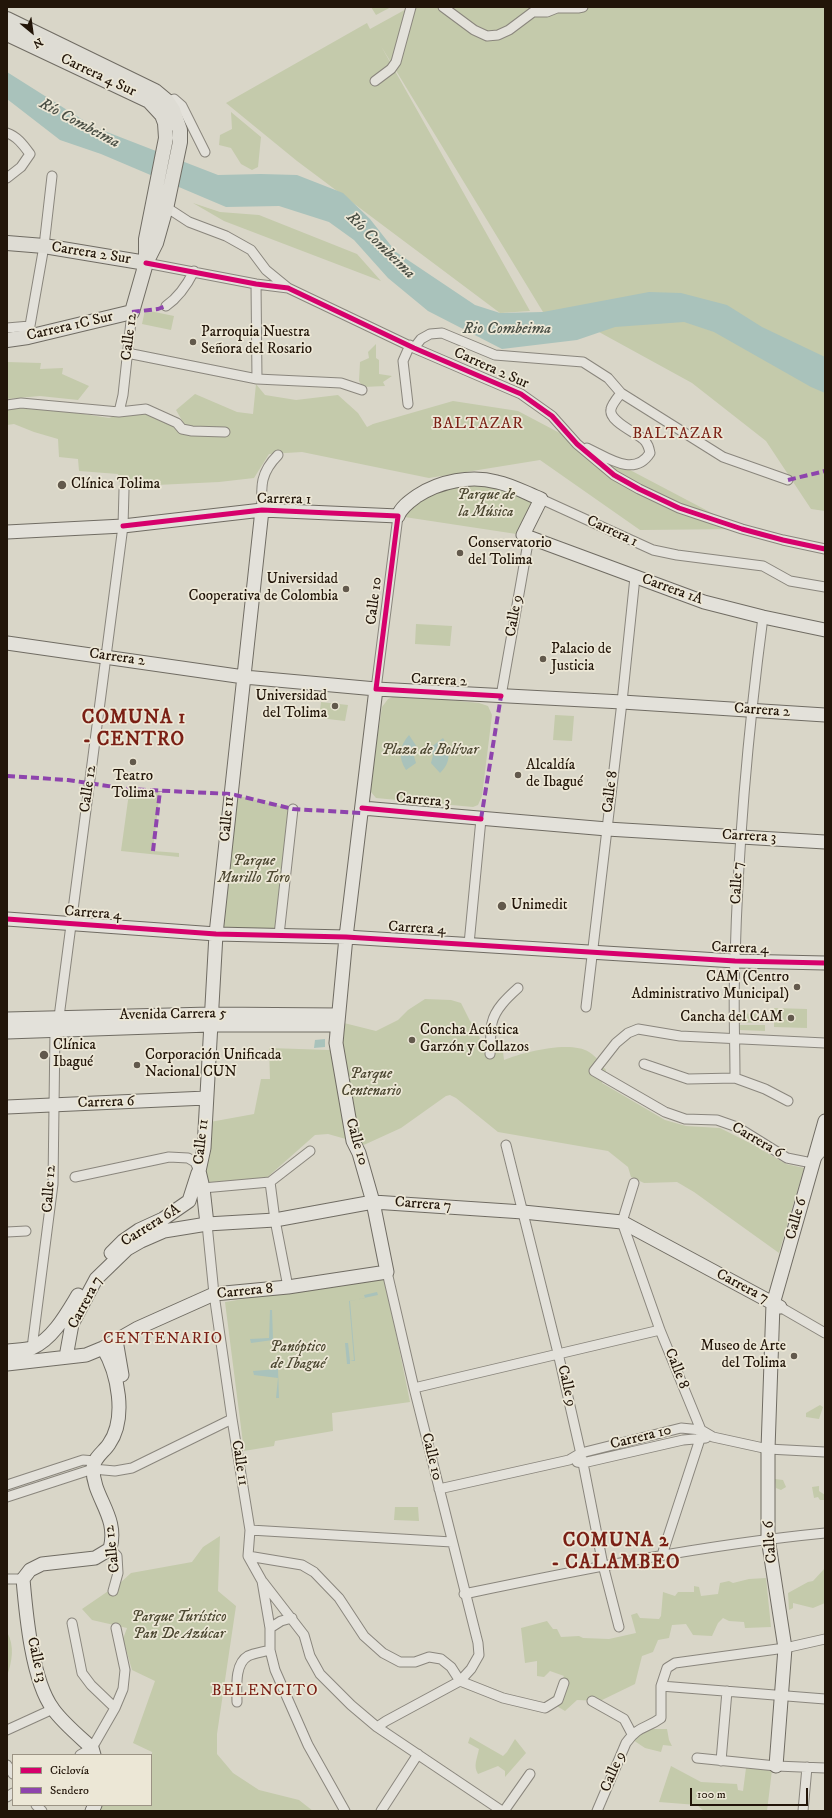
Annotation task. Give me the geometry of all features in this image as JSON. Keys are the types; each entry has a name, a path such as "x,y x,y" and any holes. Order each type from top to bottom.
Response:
{"main road":[{"path":"7,19 155,91 167,101"},
{"name":"Carrera 4 Sur","path":"7,34 149,101 162,114 165,123 166,138"},
{"name":"Calle 12","path":"132,312 146,263 146,239 162,205 180,142 180,130 173,110 167,101"},
{"name":"Calle 12","path":"162,205 166,138"},
{"name":"Carrera 2 Sur","path":"7,243 44,246 146,263"},
{"name":"Carrera 1C Sur","path":"7,340 29,332 132,312"},
{"name":"Carrera 1","path":"7,532 123,526 262,510 398,516 400,511 421,493 433,487 456,481 490,480 510,486 541,499"},
{"name":"Calle 9","path":"526,536 541,499"},
{"name":"Calle 11","path":"199,1171 204,1148 216,934 262,510"},
{"name":"Carrera 1A","path":"526,536 704,602 763,617 825,630"},
{"name":"Carrera 2","path":"7,643 107,656 244,677 376,689 751,709 825,716"},
{"name":"Calle 10","path":"376,689 346,937 336,1043 352,1136 359,1153 374,1202 387,1272"},
{"name":"Carrera 3","path":"362,808 607,829 825,842"},
{"name":"Carrera 4","path":"7,919 216,934 346,937 734,961 825,963"},
{"name":"Avenida Carrera 5","path":"7,1019 59,1017 210,1020 338,1020"},
{"name":"Avenida Carrera 5","path":"7,1032 210,1020"},
{"name":"Carrera 6","path":"7,1107 206,1098"},
{"name":"Calle 6","path":"776,1766 785,1648 768,1538 768,1449 775,1309 812,1163 825,1120"},
{"name":"Calle 6","path":"775,1309 825,1147"},
{"name":"Carrera 6A","path":"32,1348 68,1322 93,1270 123,1241 183,1207 189,1201 198,1191 199,1171"},
{"name":"Calle 11","path":"198,1191 207,1224"},
{"name":"Carrera 7","path":"66,1357 68,1322 96,1279 127,1249 141,1241 164,1231 207,1224 275,1220 374,1202 523,1212 622,1222 775,1309"},
{"name":"Carrera 8","path":"7,1364 86,1355 103,1348 138,1328 214,1294 288,1287 387,1272"},
{"path":"94,1465 112,1450 127,1422 116,1340"},
{"path":"7,1351 32,1348"},
{"path":"94,1465 109,1446 120,1421 116,1380 111,1361 103,1348"},
{"name":"Calle 12","path":"94,1465 96,1484 112,1525 113,1538 110,1549"},
{"path":"23,1579 30,1570 42,1564 95,1558 110,1549"},
{"name":"Calle 13","path":"23,1579 26,1618 40,1685 53,1709 93,1752"}],"street":[{"path":"375,81 391,69 396,62 411,7"},
{"path":"443,7 474,30 487,36 498,35 509,30 533,12 548,12 557,8 583,7"},
{"path":"167,101 174,100 182,106 205,152"},
{"path":"7,133 11,134 22,143 30,154 21,167 7,178"},
{"path":"7,328 29,332 44,246 52,176"},
{"path":"162,205 189,222 226,236 251,250 266,270 288,288"},
{"name":"Carrera 2 Sur","path":"146,263 256,284 288,288 412,347 521,394 552,416 577,444 614,475 639,489 679,508 756,532 825,549"},
{"path":"166,306 187,286 194,272"},
{"path":"256,284 257,379"},
{"name":"Calle 12","path":"118,412 124,395 132,312"},
{"path":"408,404 403,362 412,347 421,338 430,334 442,333 495,355 583,362 608,378 621,393 723,456 788,480"},
{"path":"127,354 257,379 341,383 362,390"},
{"path":"577,444 625,466 636,464 646,459 650,453 649,446 644,440 616,421 612,415 611,408 621,393"},
{"path":"7,405 21,403 118,412 132,409 146,409 177,422 182,429 192,431 225,432"},
{"name":"Calle 11","path":"262,510 261,486 264,474 278,455"},
{"name":"Calle 12","path":"59,1017 107,656 123,526 124,490"},
{"name":"Carrera 1","path":"541,499 653,550 677,555 763,566 790,581 825,586"},
{"name":"Calle 10","path":"376,689 398,516"},
{"name":"Calle 9","path":"501,696 526,536"},
{"name":"Calle 8","path":"586,1007 622,702 635,576"},
{"name":"Calle 7","path":"735,1078 734,961 741,837 751,709 763,617"},
{"path":"279,935 292,809"},
{"path":"469,944 481,819"},
{"path":"490,1054 492,1023 495,1015 501,1006 518,988"},
{"name":"Carrera 6","path":"734,1038 680,1036 638,1029 628,1033 616,1043 594,1071 665,1112 685,1119 717,1120 737,1127 787,1158 812,1163"},
{"name":"Calle 12","path":"32,1348 53,1184 55,1030"},
{"path":"734,1038 825,1042"},
{"path":"644,1064 688,1079 735,1078 765,1089 788,1101"},
{"name":"Calle 9","path":"506,1145 558,1353 581,1453 603,1565 619,1627"},
{"path":"812,1163 825,1147"},
{"path":"198,1191 270,1182 310,1151"},
{"path":"75,1177 169,1157 188,1158 195,1162 199,1171"},
{"path":"270,1182 275,1220 288,1287"},
{"path":"622,1222 634,1183"},
{"name":"Calle 8","path":"622,1222 660,1330 700,1435"},
{"name":"Calle 11","path":"207,1224 214,1294 250,1530 248,1556"},
{"path":"7,1232 26,1231"},
{"name":"Calle 10","path":"377,1727 460,1681 472,1670 479,1655 478,1642 464,1594 387,1272"},
{"name":"Carrera 7","path":"775,1309 825,1333"},
{"path":"414,1388 660,1330"},
{"path":"7,1485 83,1460 115,1471 132,1468 232,1419"},
{"name":"Carrera 10","path":"439,1489 569,1460 581,1453 681,1428 700,1435 768,1449 825,1452"},
{"path":"662,1555 700,1435"},
{"name":"Carrera 10","path":"569,1460 583,1463 700,1435"},
{"path":"7,1497 94,1465"},
{"path":"250,1530 452,1542"},
{"path":"464,1594 603,1565 662,1555 768,1538 825,1533"},
{"name":"Calle 12","path":"110,1549 117,1556 118,1573 113,1592"},
{"path":"248,1556 262,1581 304,1634 310,1656 320,1674 350,1705 377,1727 503,1811 530,1774"},
{"path":"248,1556 302,1565 314,1572 339,1598 364,1636 383,1652 400,1662 415,1662 429,1656 441,1659 451,1667 460,1681 503,1698 545,1708 558,1700 564,1683"},
{"path":"7,1579 23,1579"},
{"path":"262,1581 270,1628 270,1650 275,1670 308,1745 345,1811"},
{"path":"270,1628 281,1621 292,1618"},
{"path":"72,1623 82,1673 115,1708"},
{"path":"93,1752 115,1708 122,1689 125,1670 116,1628"},
{"path":"592,1701 624,1719 632,1734 644,1726 655,1723 661,1718 661,1686 667,1668 676,1663 785,1648 825,1639"},
{"path":"237,1702 237,1676 244,1659 248,1656 270,1650"},
{"path":"661,1686 825,1699"},
{"path":"721,1761 727,1691"},
{"path":"7,1730 53,1709"},
{"name":"Calle 9","path":"597,1811 626,1743 632,1734"},
{"path":"380,1811 418,1754"},
{"path":"697,1758 776,1766 825,1768"},
{"path":"803,1811 807,1767"}],"green space":[{"path":"371,7 391,7 376,15"},
{"path":"410,7 825,7 825,511 811,509 766,441 692,383 599,332 543,312 381,46 530,311 500,313 297,161 226,103 367,23 370,29"},
{"path":"231,112 261,137 258,167 252,170 241,164 231,148 219,145 220,135 232,129"},
{"path":"193,203 220,212 259,215 357,254 381,281 224,221"},
{"path":"145,310 174,316 171,330 142,324"},
{"path":"376,344 376,358 379,360 379,374 392,376 383,382 385,386 363,387 359,381 360,362 369,358 368,352"},
{"path":"7,362 41,363 40,369 63,368 62,374 89,386 78,400 40,396 7,399"},
{"path":"256,384 265,395 296,400 338,395 358,413 367,427 453,401 518,411 742,529 640,530 540,460 429,478 302,452 269,454 254,478 219,482 136,486 119,482 118,474 79,471 78,459 59,457 58,439 14,424 7,425 7,410 24,407 109,418 120,414 145,413 171,424 181,434 191,436 176,410 195,394 237,412 253,414"},
{"name":"Parque de la Música","path":"469,479 541,499 523,535 398,516 407,504"},
{"path":"416,624 452,626 450,646 415,644"},
{"name":"Plaza de Bolívar","path":"397,695 479,703 488,706 492,715 482,796 478,805 473,807 376,798 371,792 370,785 382,707 388,699"},
{"path":"321,702 348,705 345,721 319,718"},
{"path":"555,715 574,716 572,741 553,740"},
{"path":"128,789 160,791 153,851 179,853 179,857 121,851 129,793"},
{"name":"Parque Murillo Toro","path":"231,794 293,809 279,935 216,934"},
{"name":"Parque Centenario","path":"425,999 451,1000 461,1003 470,1021 477,1029 487,1053 503,1052 504,1060 547,1048 571,1047 581,1049 594,1056 606,1070 602,1083 665,1120 686,1126 720,1128 786,1164 804,1168 779,1253 694,1192 677,1182 644,1183 631,1177 628,1167 608,1151 498,1132 456,1098 450,1095 446,1096 401,1128 366,1144 360,1146 353,1141 328,1134 315,1135 263,1181 203,1188 210,1122 254,1114 261,1079 270,1079 269,1048 329,1050 336,1043 344,1023 376,1031 398,1020 408,1010"},
{"name":"Cancha del CAM","path":"774,1008 807,1009 807,1028 774,1027"},
{"path":"767,1013 767,1022 738,1023 738,1014"},
{"path":"739,1025 765,1025 765,1031 739,1030"},
{"name":"Panóptico de Ibagué","path":"379,1277 385,1280 410,1402 332,1413 333,1431 275,1441 274,1446 244,1451 225,1302"},
{"path":"820,1405 823,1407 819,1419 806,1417 806,1413"},
{"path":"775,1479 783,1480 786,1487 781,1490 776,1488"},
{"path":"819,1486 819,1491 825,1495 825,1500 820,1500 818,1497 814,1498 812,1487"},
{"path":"395,1507 418,1507 419,1521 394,1520"},
{"name":"Parque Turístico Pan De Azúcar","path":"220,1536 218,1591 236,1606 217,1734 217,1754 233,1773 259,1790 299,1800 313,1811 101,1811 98,1806 152,1806 152,1752 133,1743 155,1681 132,1670 123,1639 127,1628 92,1620 82,1609 120,1583 131,1573 192,1562 203,1547"},
{"path":"825,1568 825,1603 813,1608 793,1603 793,1608 789,1610 788,1593 808,1582 813,1581"},
{"path":"766,1578 771,1627 745,1628 744,1622 729,1621 723,1618 718,1623 712,1636 693,1635 686,1624 672,1625 669,1638 658,1640 653,1652 642,1656 635,1684 600,1701 577,1700 565,1711 550,1702 564,1676 550,1671 544,1677 537,1676 537,1661 525,1663 521,1628 547,1621 553,1629 557,1629 561,1637 579,1636 583,1638 609,1639 636,1633 631,1615 637,1613 640,1618 659,1619 661,1616 663,1592 675,1596 678,1592 694,1592 694,1586 699,1587 701,1596 718,1594 720,1583 729,1581 733,1583 749,1579"},
{"path":"7,1632 10,1637 12,1654 7,1676"},
{"path":"648,1729 667,1729 672,1746 663,1745 661,1752 645,1748 633,1740"},
{"path":"470,1737 503,1756 515,1739 526,1753 505,1777 505,1771 498,1766 478,1774 476,1759 479,1749 468,1743"},
{"path":"671,1766 701,1782 737,1784 738,1790 743,1791 746,1768 772,1770 767,1811 704,1811 697,1805 659,1802"}],"water":[{"name":"Rio Combeima","path":"7,72 94,127 218,175 297,175 343,193 370,219 396,252 475,305 500,313 543,312 649,292 681,293 727,305 762,327 825,357 825,393 811,387 714,332 684,322 615,327 577,340 502,349 428,311 388,278 354,240 329,222 279,206 226,207 101,154 60,140 7,99"},
{"path":"409,735 417,747 413,753 416,763 406,770 403,766 401,752 403,743"},
{"path":"443,738 446,743 449,756 444,769 440,773 431,763 433,755 430,748"},
{"path":"325,1039 325,1047 314,1048 315,1040"},
{"path":"377,1292 378,1295 365,1298 364,1295"},
{"path":"357,1300 350,1301 355,1361 350,1361 354,1360 349,1301"},
{"path":"270,1310 272,1310 273,1340 251,1343 250,1339 269,1338"},
{"path":"345,1343 348,1343 350,1364 347,1364"},
{"path":"278,1369 279,1398 276,1398 278,1378 254,1375 253,1371"}],"marked path":[{"path":"132,312 158,309 166,306"},
{"path":"788,480 825,471"},
{"path":"481,819 501,696"},
{"path":"7,776 68,780 128,789 231,794 293,809 361,813"},
{"path":"153,851 160,791"}],"cycle path":[{"path":"146,263 256,284 288,288 414,348 521,394 552,416 577,444 614,475 639,489 679,508 742,529 825,549"},
{"path":"123,526 262,510 398,516 376,689 501,696"},
{"path":"362,808 481,819"},
{"path":"7,919 216,934 346,937 735,961 825,963"}],"place":[{"name":"Parroquia Nuestra Señora del Rosario","path":"193,342"},
{"name":"Clínica Tolima","path":"62,485"},
{"name":"Conservatorio del Tolima","path":"460,553"},
{"name":"Universidad Cooperativa de Colombia","path":"346,589"},
{"name":"Palacio de Justicia","path":"543,659"},
{"name":"Universidad del Tolima","path":"335,706"},
{"name":"Teatro Tolima","path":"133,762"},
{"name":"Alcaldía de Ibagué","path":"518,775"},
{"name":"Unimedit","path":"502,906"},
{"name":"CAM (Centro Administrativo Municipal)","path":"797,987"},
{"name":"Cancha del CAM","path":"791,1018"},
{"name":"Concha Acústica Garzón y Collazos","path":"412,1040"},
{"name":"Clínica Ibagué","path":"44,1055"},
{"name":"Corporación Unificada Nacional CUN","path":"137,1065"},
{"name":"Museo de Arte del Tolima","path":"794,1356"}],"district":[{"name":"BALTAZAR","path":"478,425"},
{"name":"BALTAZAR","path":"678,435"},
{"name":"COMUNA 1 - CENTRO","path":"134,730"},
{"name":"CENTENARIO","path":"163,1340"},
{"name":"COMUNA 2 - CALAMBEO","path":"616,1553"},
{"name":"BELENCITO","path":"265,1692"}],"water label":[{"name":"Río Combeima","path":"79,124"},
{"name":"Río Combeima","path":"380,246"}]}
